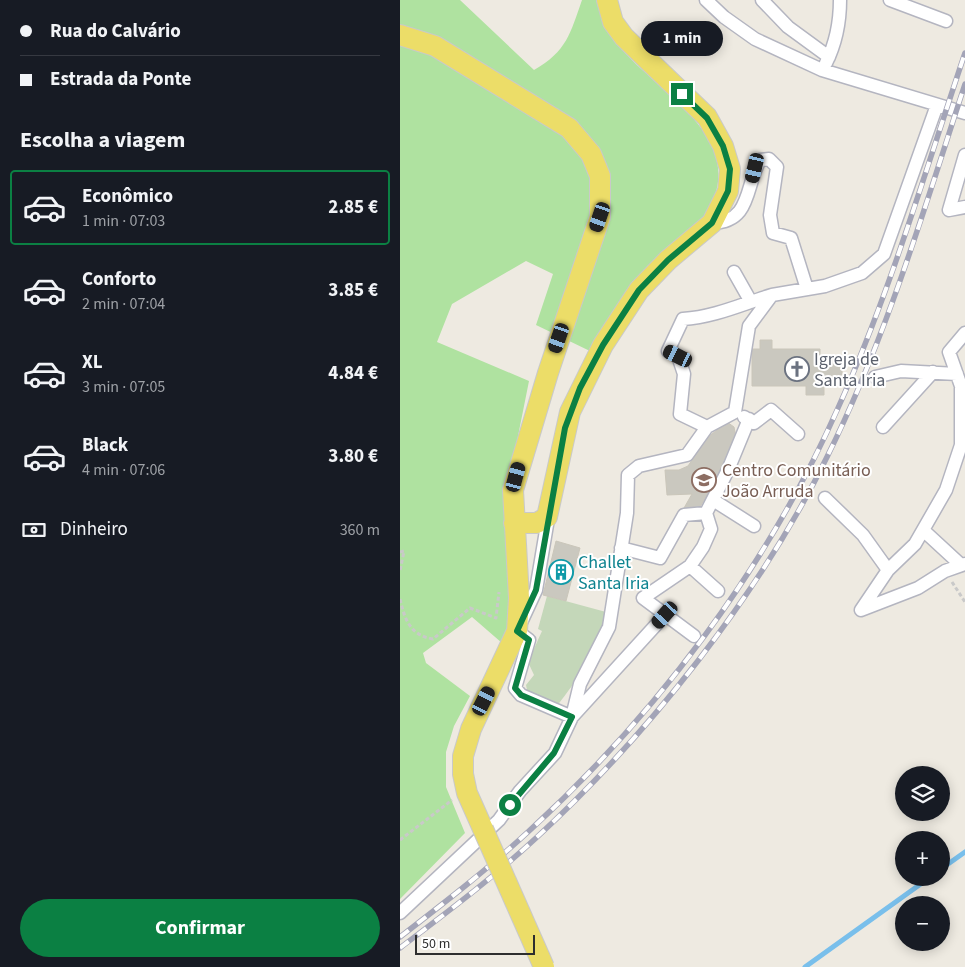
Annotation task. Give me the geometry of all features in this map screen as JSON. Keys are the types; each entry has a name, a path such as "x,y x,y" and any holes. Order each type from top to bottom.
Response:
{"main road":[{"path":"514,523 537,523 547,517 570,412 603,345 639,290 668,260 712,223 728,191 730,169 723,146 707,118 624,37 613,22 607,0"},
{"path":"400,35 434,46 569,128 591,154 600,176 600,217 523,451 513,490 519,598 517,631 465,746 462,767 467,794 479,836 544,967"}],"street":[{"path":"706,0 724,17 755,39 822,70 965,113"},
{"path":"762,0 788,27 829,57"},
{"path":"822,70 829,57 840,22 840,0"},
{"path":"890,0 946,21"},
{"path":"707,427 680,414 684,374 678,356 668,351 683,319 712,316 772,295 825,286 862,273 884,254 937,105"},
{"path":"965,155 949,210 965,207"},
{"path":"712,223 726,222 744,206 755,168 760,160 769,159 776,167 770,215 773,233 791,238 807,289"},
{"path":"734,272 751,302"},
{"path":"735,412 749,326 772,295"},
{"path":"963,565 944,571 918,588 861,610 888,570 915,544 946,490 961,446 962,383 949,352 965,333"},
{"path":"875,377 901,371 933,372 962,383"},
{"path":"883,427 933,372"},
{"path":"735,412 754,423 770,410 798,434"},
{"path":"400,913 479,836 499,820 520,791 554,753 572,717 580,684 609,627 627,513 628,475 639,466 687,455 707,427 735,412"},
{"path":"694,636 643,598 690,566 703,547 711,529 706,513 749,419"},
{"path":"824,498 863,536 888,570"},
{"path":"712,500 754,526"},
{"path":"550,510 536,590 517,631 529,640 515,688 521,695 572,717"},
{"path":"622,548 660,558 684,515 706,513"},
{"path":"923,530 963,565"},
{"path":"690,566 718,591"},
{"path":"572,717 665,615"}],"path":[{"path":"400,552 404,551 400,571"},
{"path":"944,571 965,602"},
{"path":"400,599 404,618 419,637 433,640 470,608 496,618 500,586"},
{"path":"400,840 453,799 467,794"}],"green space":[{"path":"400,0 460,0 534,70 554,56 566,41 582,0 596,0 612,37 633,61 695,120 710,141 718,165 716,190 703,219 592,352 536,325 553,274 526,261 452,304 437,342 529,381 516,446 513,614 502,643 472,617 423,653 426,663 470,696 454,726 446,752 446,787 465,833 400,899"},
{"path":"547,596 606,612 604,625 594,650 573,685 557,706 527,690 526,685 534,675 528,662 542,631 538,629"}],"building":[{"name":"Igreja de Santa Iria","path":"760,340 772,340 772,349 820,349 820,359 842,359 842,379 824,379 824,395 806,395 806,386 752,386 752,349 760,349"},
{"path":"727,422 734,427 736,437 713,486 696,513 684,508 692,494 667,495 665,470 679,470 688,466 707,438"},
{"name":"Challet Santa Iria","path":"556,541 580,548 566,601 543,595"}],"waterway":[{"path":"950,863 965,852"},
{"path":"805,967 918,886"}],"railway":[{"path":"400,937 498,859 576,786 665,687 705,635 743,580 778,524 810,467 857,365 906,232 965,53"},
{"path":"400,948 520,853 578,798 660,708 735,611 769,560 827,457 868,366 903,273 965,84"}],"place":[{"name":"Igreja de Santa Iria","path":"797,369"},
{"name":"Centro Comunitário João Arruda","path":"704,480"},
{"name":"Challet Santa Iria","path":"561,572"}],"route":[{"path":"510,805 554,753 572,717 521,695 515,688 529,640 517,631 536,590 546,545 555,479 570,412 580,388 603,345 639,290 668,260 712,223 728,191 730,169 723,146 707,118 682,94"}]}
